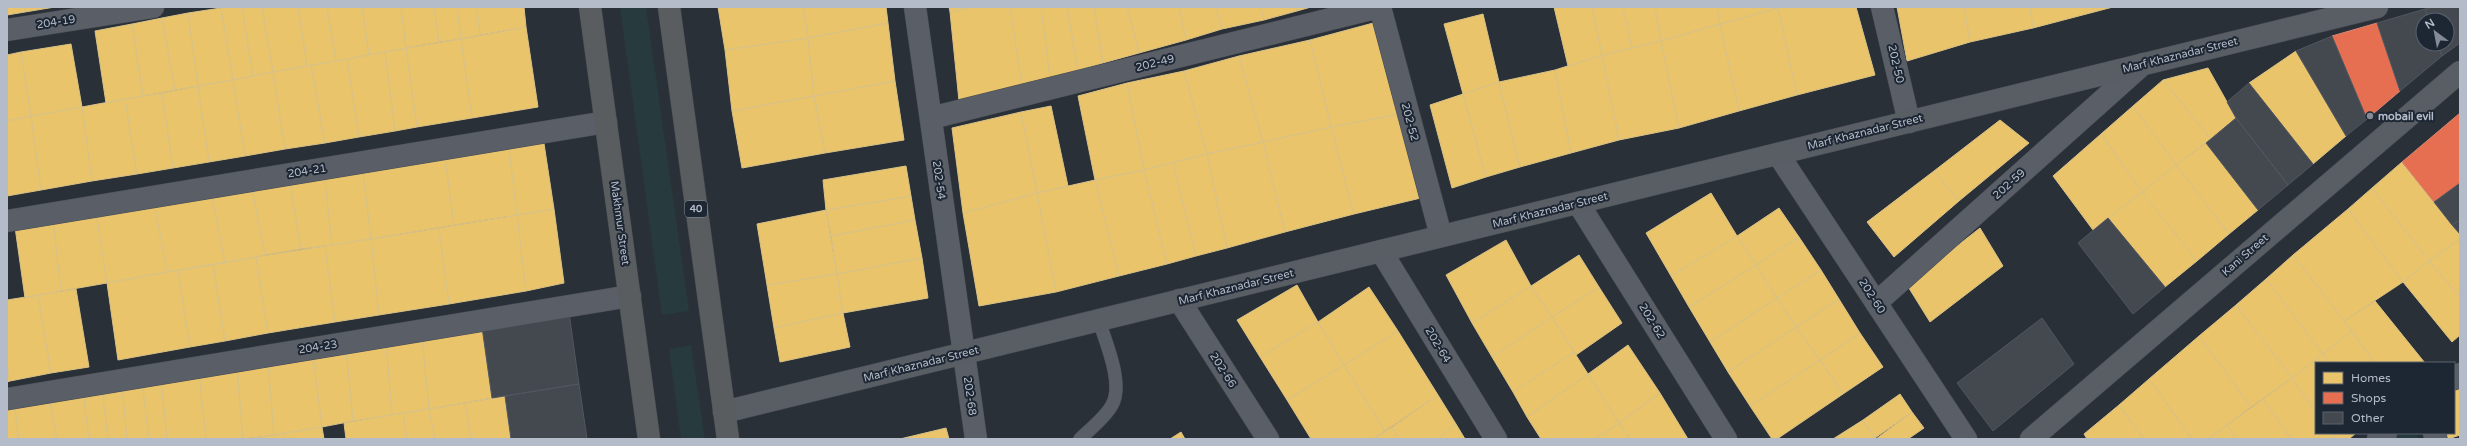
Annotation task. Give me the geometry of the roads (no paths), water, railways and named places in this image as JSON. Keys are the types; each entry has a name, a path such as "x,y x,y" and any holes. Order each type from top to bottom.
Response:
{"highway":[{"name":"Makhmur Street","path":"590,7 649,439"},
{"name":"40","path":"669,7 728,439"}],"street":[{"name":"204-19","path":"7,30 153,7"},
{"name":"202-54","path":"915,7 964,353"},
{"name":"202-49","path":"931,118 1379,7"},
{"name":"202-52","path":"1379,7 1441,236"},
{"name":"202-50","path":"1882,7 1909,122"},
{"name":"Marf Khaznadar Street","path":"724,412 2377,7"},
{"name":"202-59","path":"1876,303 2143,64"},
{"name":"Kani Street","path":"2031,439 2460,72"},
{"name":"204-21","path":"7,221 606,122"},
{"name":"202-60","path":"1778,154 1966,439"},
{"name":"202-62","path":"1578,203 1726,439"},
{"name":"202-64","path":"1380,251 1496,439"},
{"name":"204-23","path":"7,399 630,296"},
{"name":"202-66","path":"1179,300 1268,439"},
{"name":"202-68","path":"964,353 976,439"}],"lane":[{"path":"1080,439 1112,406 1116,394 1113,365 1099,321"}],"place":[{"name":"mobail evil","path":"2370,116"}]}
